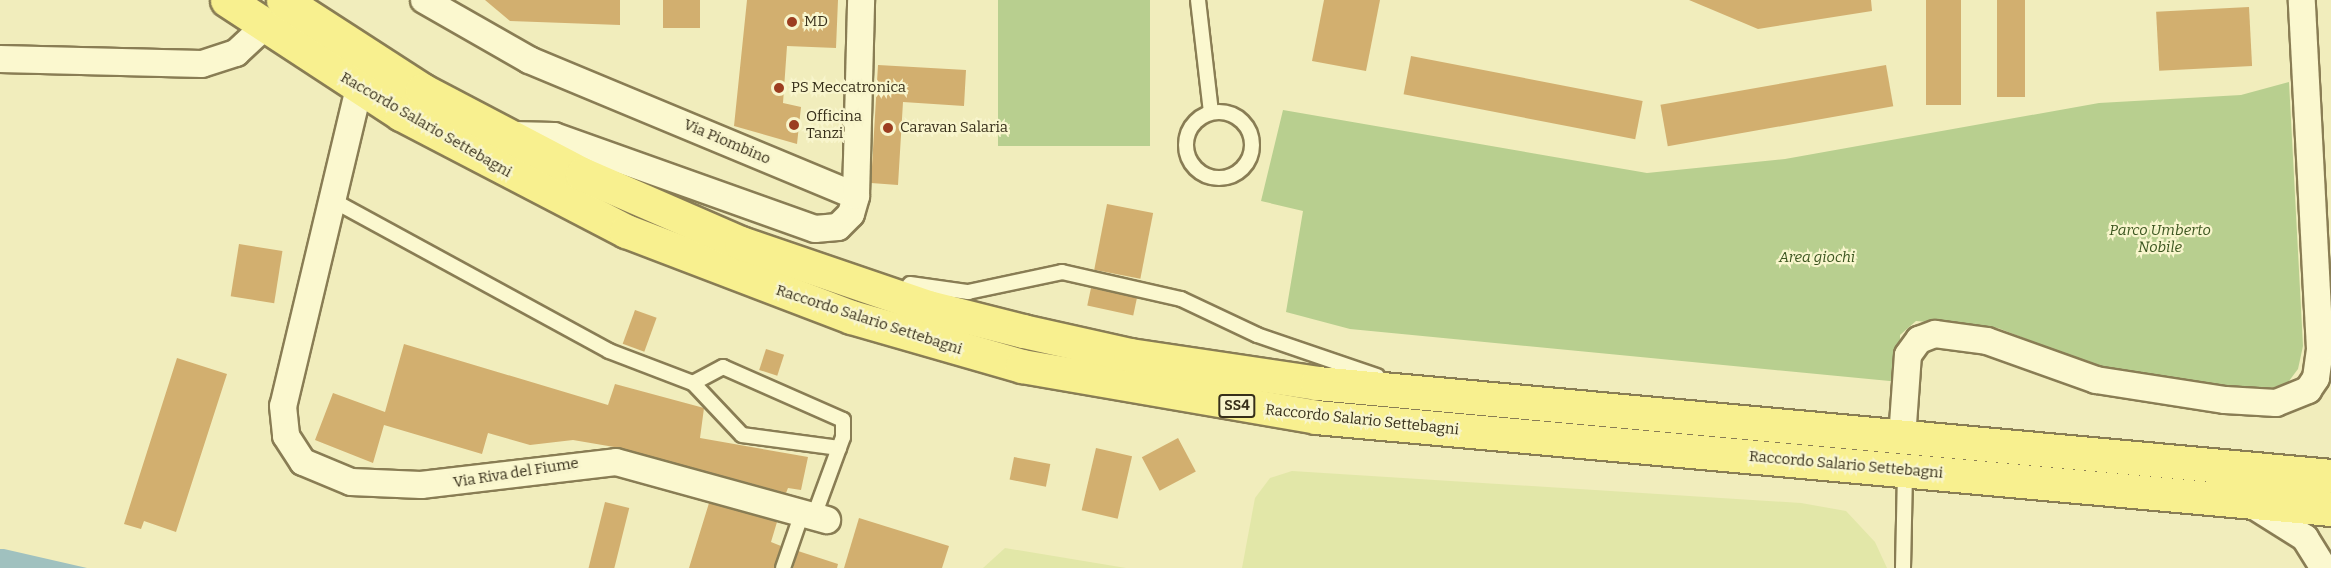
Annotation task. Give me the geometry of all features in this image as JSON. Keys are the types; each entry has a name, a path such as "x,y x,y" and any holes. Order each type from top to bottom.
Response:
{"main road":[{"name":"Raccordo Salario Settebagni","path":"227,0 274,13 505,135 688,220 852,282 928,307 1130,355 1425,394 2331,476"},
{"name":"Raccordo Salario Settebagni","path":"274,13 359,88 523,182 626,231 851,317 1022,366 1316,417 2331,509"}],"street":[{"name":"Via Piombino","path":"424,0 529,60 856,196"},
{"path":"505,135 554,136 815,229 843,223 856,196 861,0"},
{"path":"1902,438 1908,355 1919,340 1935,334 1987,341 2097,380 2225,400 2276,403 2308,390 2318,370 2319,349 2302,0"},
{"path":"0,59 202,64 236,53 274,13"},
{"name":"Via Riva del Fiume","path":"359,88 284,406 289,444 314,470 351,482 421,485 616,462 814,516"},
{"path":"2248,503 2306,538 2324,568"}],"lane":[{"path":"1198,0 1211,112"},
{"path":"1211,112 1232,114 1251,137 1244,168 1224,179 1193,167 1185,146 1192,124 1211,112"},
{"path":"334,201 609,351 693,383 742,435 839,448"},
{"path":"852,282 883,279 946,292 978,290 1062,272 1180,299 1257,335 1425,394"},
{"path":"693,383 723,367 843,420 839,448 814,516 783,568"},
{"path":"1903,568 1905,470"}],"green space":[{"path":"998,0 1150,0 1150,146 998,146"},
{"name":"Parco Umberto Nobile","path":"2289,82 2303,346 2298,369 2286,385 2233,394 2100,368 1998,328 1916,321 1900,335 1900,382 1350,329 1286,312 1303,211 1261,201 1283,110 1647,173 1785,159 2099,103 2241,95"},
{"path":"1292,471 1801,503 1846,511 1875,542 1887,568 1242,568 1255,498 1270,478"},
{"path":"1005,548 1126,568 983,568"}],"water":[{"path":"0,549 4,549 87,568 0,568"}],"building":[{"path":"485,0 620,0 620,25 510,21"},
{"path":"663,0 700,0 700,28 663,28"},
{"path":"747,0 838,0 836,48 787,46 783,103 801,107 797,144 734,126"},
{"path":"1324,0 1380,0 1366,71 1312,61"},
{"path":"1689,0 1871,0 1872,11 1758,29"},
{"path":"1926,0 1961,0 1961,105 1926,105"},
{"path":"1997,0 2025,0 2025,97 1997,97"},
{"path":"2249,7 2252,66 2159,71 2156,12"},
{"path":"1411,56 1643,101 1635,139 1404,94"},
{"name":"Caravan Salaria","path":"878,65 966,70 964,106 903,102 898,185 871,183"},
{"path":"1886,65 1893,106 1668,146 1660,105"},
{"path":"1107,204 1153,213 1140,279 1094,270"},
{"path":"239,244 282,251 274,303 231,296"},
{"path":"1091,288 1137,298 1133,315 1087,306"},
{"path":"635,310 657,318 644,352 623,344"},
{"path":"404,344 608,405 615,384 704,408 700,438 808,457 801,490 788,488 786,493 620,448 573,440 530,445 488,433 482,454 384,425 373,463 315,440 333,393 385,412"},
{"path":"766,349 784,355 777,376 759,370"},
{"path":"177,358 227,374 176,532 144,521 141,529 124,524"},
{"path":"1178,438 1196,472 1160,491 1142,457"},
{"path":"1096,448 1132,456 1118,519 1082,510"},
{"path":"1014,457 1050,464 1046,487 1010,480"},
{"path":"605,502 629,508 614,568 589,568"},
{"path":"709,503 777,522 771,542 781,546 774,568 689,568"},
{"path":"859,518 949,546 942,568 844,568"},
{"path":"798,551 838,564 837,568 793,568"}],"place":[{"name":"MD","path":"792,22"},
{"name":"PS Meccatronica","path":"779,88"},
{"name":"Officina Tanzi","path":"794,125"},
{"name":"Caravan Salaria","path":"888,128"}],"park label":[{"name":"Area giochi","path":"1817,258"}]}
